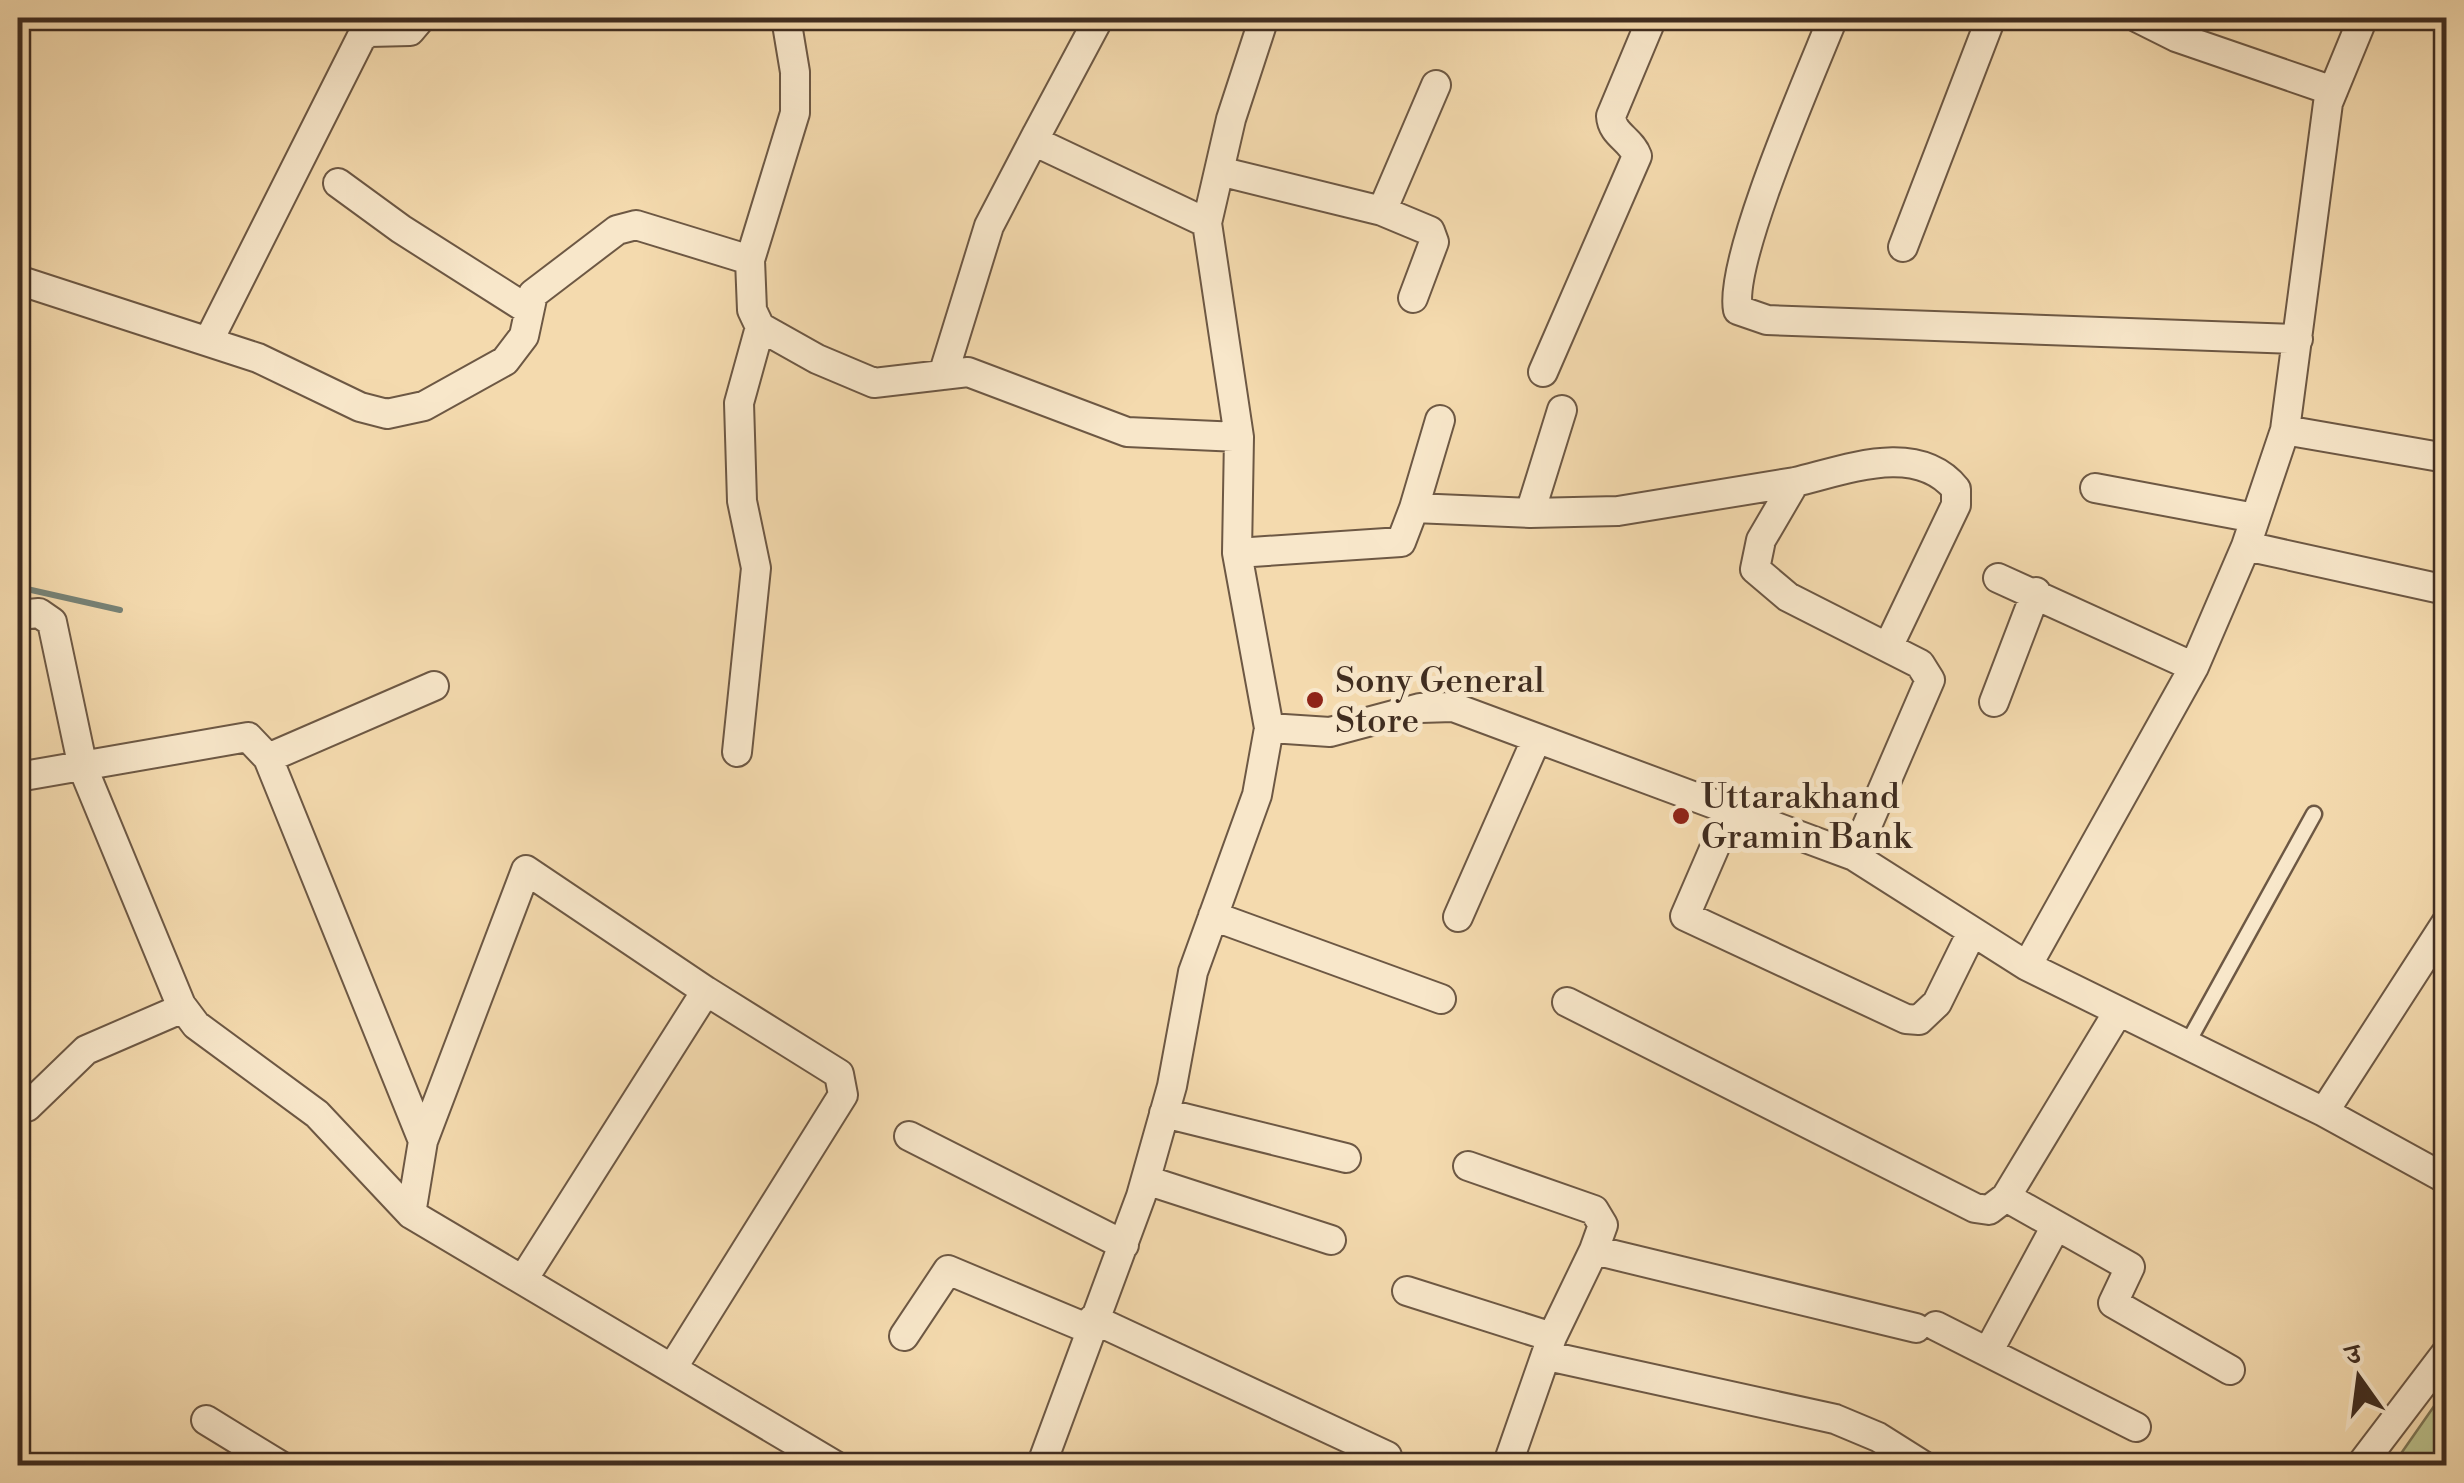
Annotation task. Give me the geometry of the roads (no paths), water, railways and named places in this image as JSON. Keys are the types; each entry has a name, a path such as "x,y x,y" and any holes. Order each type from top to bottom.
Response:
{"street":[{"path":"209,340 361,38 369,32 410,31 422,18"},
{"path":"786,18 795,72 795,112 750,260 752,310 760,327 816,360 874,383 976,374 1127,432 1239,438"},
{"path":"943,375 989,226 1099,18"},
{"path":"1041,1466 1146,1180 1164,1114 1193,972 1257,794 1269,728 1238,553 1239,438 1207,223 1264,18"},
{"path":"1543,372 1638,156 1614,129 1611,116 1652,18"},
{"path":"1833,18 1772,171 1738,281 1738,310 1767,320 2298,339"},
{"path":"1903,247 1991,18"},
{"path":"2138,18 2176,37 2332,90"},
{"path":"2027,966 2194,667 2246,546 2285,430 2313,194 2332,90 2363,18"},
{"path":"1382,211 1436,86"},
{"path":"1036,134 1045,150 1207,223"},
{"path":"1219,172 1382,211 1432,234 1434,242 1413,298"},
{"path":"338,183 401,230 527,309"},
{"path":"18,280 209,340 298,375 360,407 387,414 424,406 506,361 524,336 533,294 628,226 750,260"},
{"path":"737,752 756,568 742,501 740,403 760,327"},
{"path":"1530,514 1562,410"},
{"path":"1238,553 1398,543 1414,508 1440,420"},
{"path":"2285,430 2446,458"},
{"path":"1414,508 1530,514 1618,511 1894,462 1932,467 1956,489 1956,505 1889,646"},
{"path":"1795,482 1761,540 1755,569 1788,597 1889,646 1926,669 1928,692 1854,856"},
{"path":"2095,488 2254,518"},
{"path":"2246,546 2446,590"},
{"path":"1998,578 2194,667"},
{"path":"1994,702 2036,592"},
{"path":"18,615 40,613 56,629 82,768 183,1008 196,1025 317,1114 410,1214 836,1466"},
{"path":"268,758 434,686"},
{"path":"1269,728 1330,732 1439,705 1854,856 1926,898 1971,934 2027,966 2324,1112 2446,1179"},
{"path":"18,777 248,737 268,758 423,1141"},
{"path":"1458,916 1536,740"},
{"path":"1730,812 1685,916 1906,1018 1919,1020 1938,1003 1971,934"},
{"path":"410,1214 423,1141 526,870 706,991 839,1074 843,1095 673,1367"},
{"path":"1213,916 1441,999"},
{"path":"2324,1112 2446,923"},
{"path":"524,1278 706,991"},
{"path":"1567,1002 1975,1208 1989,1210 2006,1197 2118,1012"},
{"path":"18,1109 27,1107 86,1050 183,1008"},
{"path":"1164,1114 1346,1158"},
{"path":"909,1136 1124,1245"},
{"path":"1468,1166 1594,1210 1603,1225 1550,1347 1508,1466"},
{"path":"1146,1180 1331,1240"},
{"path":"2006,1197 2130,1268 2114,1297 2116,1306 2230,1370"},
{"path":"1988,1352 2056,1226"},
{"path":"1594,1250 1926,1327 1988,1352 2136,1427"},
{"path":"904,1336 948,1270 1091,1324 1388,1456"},
{"path":"1407,1291 1550,1347 1835,1419 1878,1437 1924,1466"},
{"path":"2360,1466 2446,1353"},
{"path":"206,1420 281,1466"}],"lane":[{"path":"2187,1044 2314,814"}],"waterway":[{"path":"18,587 120,610"}],"place":[{"name":"Sony General Store","path":"1315,700"},
{"name":"Uttarakhand Gramin Bank","path":"1681,816"}]}
